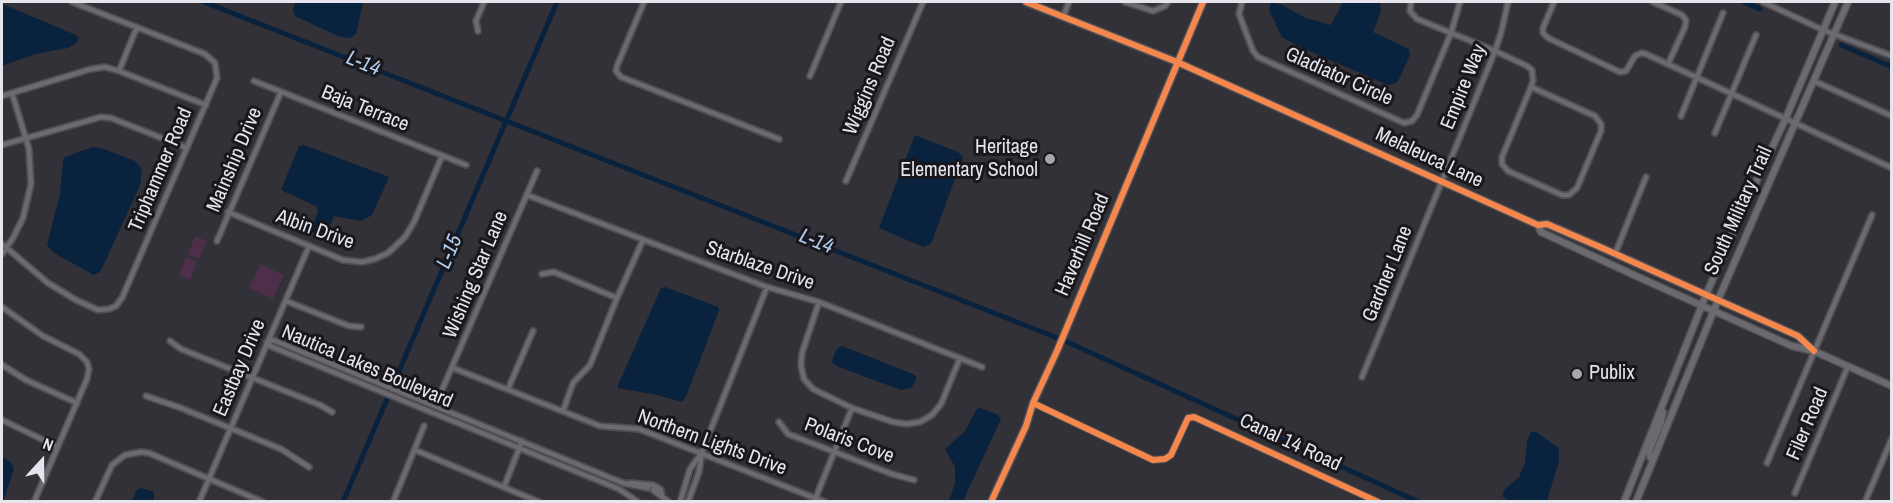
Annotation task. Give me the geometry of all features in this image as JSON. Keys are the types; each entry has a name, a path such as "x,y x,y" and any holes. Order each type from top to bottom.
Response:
{"street":[{"name":"Triphammer Road","path":"4,246 42,279 69,296 98,310 112,308 122,298 217,78 217,67 213,60 205,54 72,2"},
{"path":"478,31 476,21 484,2"},
{"path":"644,2 617,66 616,71 621,77 779,139"},
{"path":"810,76 841,2"},
{"name":"Wiggins Road","path":"846,181 923,2"},
{"name":"Melaleuca Lane","path":"1026,2 1177,62 1538,225 1547,224 1615,254 1798,336 1814,351"},
{"path":"1064,17 1069,2"},
{"path":"1125,2 1153,11 1165,6 1168,2"},
{"name":"Haverhill Road","path":"992,501 1026,426 1033,403 1057,351 1203,2"},
{"name":"Gladiator Circle","path":"1242,2 1239,14 1253,51 1258,57 1404,123 1412,121 1417,115 1451,33 1460,2"},
{"path":"1411,2 1410,11 1414,17 1530,68 1534,78 1502,157 1502,164 1509,171 1562,195 1569,195 1577,188 1601,131 1601,124 1594,116 1531,87"},
{"name":"Empire Way","path":"1441,181 1495,51 1508,2"},
{"path":"1554,2 1542,28 1548,38 1620,72 1626,71 1635,56 1641,53 1892,168"},
{"path":"1653,2 1682,15 1686,20 1668,64"},
{"path":"1763,2 1823,30 1892,56"},
{"name":"South Military Trail","path":"1624,501 1706,295 1835,2"},
{"name":"South Military Trail","path":"1636,501 1718,300 1848,2"},
{"path":"1681,116 1724,13"},
{"path":"119,71 136,27"},
{"path":"1715,133 1756,35"},
{"path":"2,96 91,69 105,67 206,105"},
{"name":"Baja Terrace","path":"254,81 466,165"},
{"path":"1814,81 1892,116"},
{"name":"Mainship Drive","path":"217,241 281,92"},
{"path":"2,254 4,246 19,226 29,197 31,171 26,138 12,93"},
{"path":"2,145 93,117 104,117 187,148"},
{"name":"Albin Drive","path":"228,212 343,260 362,262 388,253 405,237 414,222 442,156"},
{"name":"Wishing Star Lane","path":"442,390 537,171"},
{"path":"1615,254 1646,177"},
{"name":"Gardner Lane","path":"1362,377 1441,181"},
{"name":"Starblaze Drive","path":"527,195 767,287 819,302 982,367"},
{"path":"1767,463 1872,215"},
{"name":"Melaleuca Lane","path":"1538,225 1541,232 1702,306 1792,346 1814,351 1892,386"},
{"path":"563,411 573,383 590,365 643,240"},
{"name":"Eastbay Drive","path":"199,501 309,246"},
{"path":"542,274 554,272 617,298"},
{"path":"688,501 699,472 702,452 767,287"},
{"path":"286,301 349,326 361,327"},
{"path":"819,302 802,353 801,366 804,379 813,389 852,408 893,422 907,424 920,422 932,415 940,404 960,358"},
{"path":"2,307 28,327 80,354 85,358 89,369 77,403 34,501"},
{"path":"508,389 533,331"},
{"name":"Nautica Lakes Boulevard","path":"267,342 273,340 519,448 619,489 638,501"},
{"path":"170,341 181,349 320,405 332,412"},
{"path":"2,365 35,385 77,403"},
{"name":"Filer Road","path":"1795,493 1848,366"},
{"name":"Northern Lights Drive","path":"453,368 600,426 639,429 825,501"},
{"path":"146,396 281,449 309,467"},
{"path":"1653,460 1649,451 1661,422 1666,396"},
{"name":"Nautica Lakes Boulevard","path":"402,397 522,441 625,483 650,489 669,501"},
{"name":"Canal 14 Road","path":"1033,403 1153,460 1165,459 1171,455 1188,418 1194,417 1378,501"},
{"path":"816,497 852,408"},
{"path":"2,420 58,447"},
{"name":"Polaris Cove","path":"779,422 788,434 892,474 914,480"},
{"path":"393,501 424,426"},
{"path":"1865,501 1892,438"},
{"path":"504,487 522,441"},
{"path":"415,450 539,501"},
{"path":"680,501 690,469 702,452"},
{"path":"95,501 112,465 125,455 132,453 149,453 264,501"},
{"path":"1638,465 1644,481"},
{"name":"Nautica Lakes Boulevard","path":"625,483 653,485 661,490 662,497"}],"shaded area":[{"path":"195,236 207,241 199,259 188,254"},
{"path":"186,257 197,262 190,280 179,275"},
{"path":"260,264 284,275 273,299 249,288"}],"water":[{"path":"295,2 363,2 356,34 350,38 340,37 295,16 293,10"},
{"path":"1271,2 1282,5 1306,18 1331,25 1343,2 1380,2 1381,11 1373,32 1409,49 1410,55 1399,79 1396,83 1388,85 1282,37 1269,10"},
{"path":"2,4 79,38 68,48 35,54 2,66"},
{"path":"915,135 958,152 963,157 931,244 923,247 879,228"},
{"path":"304,145 389,177 372,215 361,221 334,216 326,235 311,230 318,211 316,206 281,190 299,146"},
{"path":"93,147 135,161 142,169 140,185 100,272 94,275 54,253 47,245 60,194 63,161 65,157"},
{"path":"665,287 718,307 719,310 686,397 682,402 618,388 661,288"},
{"path":"842,346 913,374 916,380 911,388 901,390 839,367 832,363 837,349"},
{"path":"981,408 998,415 1001,419 963,501 949,501 955,483 955,467 945,449 965,431 977,409"},
{"path":"1531,432 1536,432 1559,448 1559,461 1547,501 1509,501 1502,496 1505,489 1519,477 1525,463 1527,441"},
{"path":"2,457 11,462 14,469 3,502"},
{"path":"141,488 154,492 154,501 132,501 136,491"}],"waterway":[{"name":"L-14","path":"204,2 1065,341 1419,502"},
{"name":"L-15","path":"343,502 557,2"},
{"path":"1744,2 1760,9"},
{"path":"1841,45 1892,67"}],"cycle path":[{"path":"1026,2 1177,62 1538,225 1547,224 1600,247 1798,336 1814,351"},
{"path":"991,502 1026,426 1033,403 1057,351 1203,2"},
{"path":"1033,403 1153,460 1165,459 1171,455 1188,418 1194,417 1378,502"}],"place":[{"name":"Heritage Elementary School","path":"1050,159"},
{"name":"Publix","path":"1577,374"}]}
